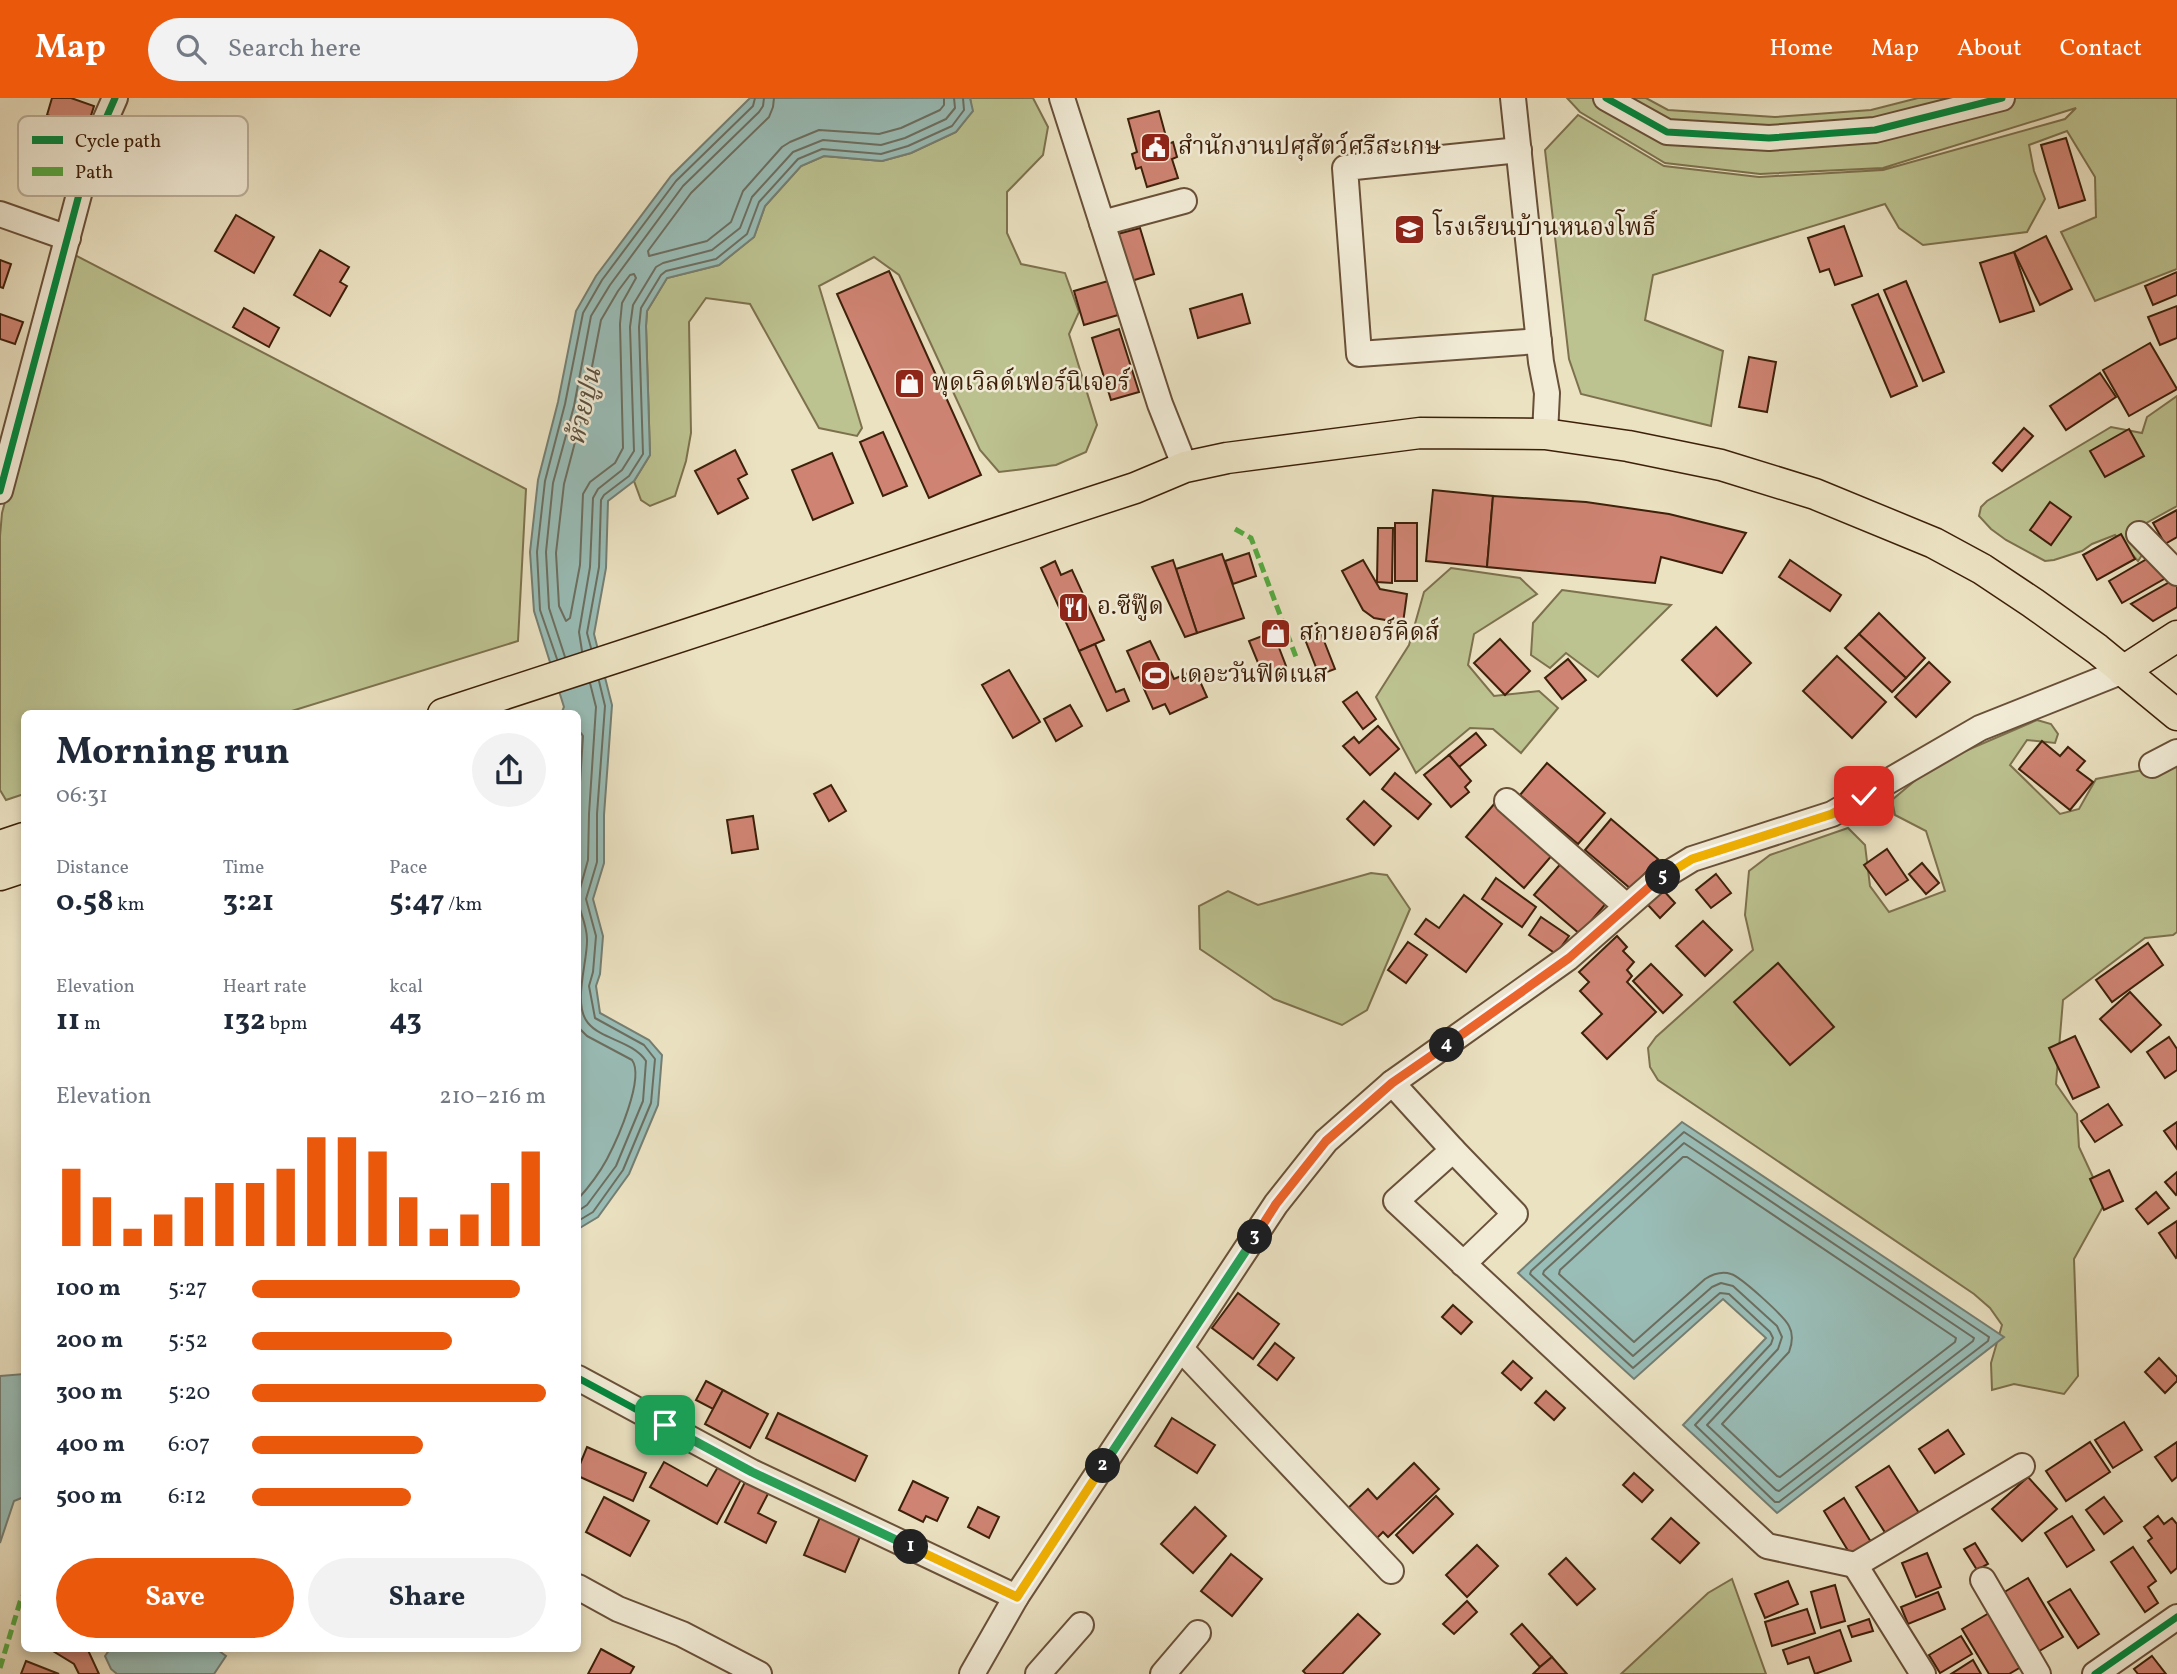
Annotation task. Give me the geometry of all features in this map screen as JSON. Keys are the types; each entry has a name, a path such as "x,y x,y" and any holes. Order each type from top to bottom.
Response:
{"main road":[{"path":"455,710 1135,488 1185,467 1227,458 1420,433 1545,434 1628,446 1721,465 1815,494 1934,543 1982,569 2044,611 2177,715"},
{"path":"2123,671 2177,636"},
{"path":"2123,671 2177,658"},
{"path":"0,846 21,839"},
{"path":"0,875 21,868"}],"street":[{"path":"107,116 115,98"},
{"path":"1062,98 1160,404 1185,467"},
{"path":"1513,98 1547,393 1545,434"},
{"path":"1606,98 1667,131 1769,138 1875,130 2002,98"},
{"path":"1519,150 1345,168 1359,354 1539,341"},
{"path":"0,491 5,454 79,196"},
{"path":"1102,223 1184,201"},
{"path":"0,214 68,238"},
{"path":"2139,534 2177,573"},
{"path":"972,1674 1017,1597 1276,1204 1326,1141 1392,1083 1569,958 1656,881 1692,859 1832,814 1980,728 2123,671"},
{"path":"2152,765 2177,752"},
{"path":"1507,801 1626,906"},
{"path":"1392,1083 1515,1214 1463,1264"},
{"path":"1453,1150 1396,1201 1767,1546 1855,1565 2022,1466"},
{"path":"1181,1349 1391,1571"},
{"path":"581,1380 752,1472 1017,1597"},
{"path":"1855,1565 1923,1674"},
{"path":"1983,1580 2038,1674"},
{"path":"581,1589 618,1609 682,1634 759,1674"},
{"path":"1038,1674 1081,1625"},
{"path":"2095,1674 2173,1626"},
{"path":"1163,1674 1198,1633"}],"green space":[{"path":"970,98 1033,98 1048,127 1043,155 1007,192 1007,233 1021,264 1065,273 1079,312 1069,334 1097,425 1086,452 1056,465 999,472 980,450 899,275 874,257 819,286 862,428 857,436 819,428 750,304 706,298 689,322 691,433 675,496 650,506 641,500 634,481 650,455 647,311 667,278 719,265 754,237 765,206 801,166 824,156 882,161 911,153 956,132 972,111"},
{"path":"1567,98 1646,98 1668,110 1775,117 1871,110 1918,98 2177,98 2177,269 2095,301 2061,232 2096,217 2095,177 2067,131 2029,145 2034,171 2045,199 2027,232 1923,245 1899,228 1885,204 1653,275 1645,320 1723,351 1711,426 1581,394 1569,359 1545,150 1578,115 1664,166 1759,177 1883,170 2065,119 2076,108 1883,168 1760,174 1665,163 1580,112"},
{"path":"71,253 526,489 518,641 295,710 21,710 21,795 6,800 0,790 2,513"},
{"path":"2177,396 2177,506 2141,526 2133,537 2142,555 2138,561 2115,535 2082,551 2045,561 2006,540 1979,516 1981,507 1987,501 2111,427 2142,433 2147,417"},
{"path":"1451,568 1520,578 1537,594 1474,634 1468,665 1494,696 1539,691 1558,708 1521,753 1493,729 1470,728 1416,773 1376,697 1409,645 1424,592"},
{"path":"1562,590 1671,605 1598,677 1566,653 1550,668 1531,655 1533,623"},
{"path":"2037,720 2051,724 2058,734 2055,743 2027,740 2010,765 2060,814 2079,809 2096,779 2174,764 2177,766 2177,932 2173,935 2145,938 2063,1000 2056,1084 2077,1114 2079,1147 2105,1203 2074,1259 2078,1376 2064,1394 2014,1384 1992,1390 1991,1363 2002,1325 1990,1308 1974,1294 1658,1080 1650,1067 1648,1048 1656,1037 1753,950 1745,915 1749,871 1770,855 1848,828 1865,845 1870,886 1889,912 1945,891 1926,831 1895,815 1892,800 1943,757 1963,752"},
{"path":"1371,873 1387,875 1410,909 1367,1010 1342,1025 1274,999 1200,949 1199,906 1228,891 1258,905"},
{"path":"1732,1579 1766,1674 1621,1674 1708,1593"}],"water":[{"name":"ห้วยปูน","path":"750,98 970,98 973,111 956,132 911,153 882,161 824,156 801,166 765,206 754,237 719,265 667,278 647,311 650,455 634,481 608,501 606,568 594,634 612,705 604,815 604,863 593,899 603,936 600,974 596,986 600,1013 649,1040 662,1055 658,1105 629,1174 598,1217 581,1227 581,710 563,710 534,611 530,552 538,480 558,402 576,311 596,276 671,176"},
{"path":"1682,1122 2004,1337 1777,1513 1683,1425 1766,1338 1723,1299 1634,1379 1518,1273"},
{"path":"21,1374 21,1498 14,1501 0,1543 0,1376"},
{"path":"108,1652 220,1652 226,1656 214,1674 117,1674 111,1669 105,1656"}],"building":[{"path":"52,98 71,98 94,106 91,116 47,115"},
{"name":"สำนักงานปศุสัตว์ศรีสะเกษ","path":"1159,111 1168,144 1173,142 1177,157 1172,159 1178,178 1147,187 1141,167 1136,169 1132,154 1137,152 1128,119"},
{"path":"2066,138 2085,200 2059,208 2041,145"},
{"path":"236,215 274,237 254,273 215,251"},
{"path":"1844,226 1862,276 1835,285 1829,269 1820,272 1808,238"},
{"path":"1140,228 1154,274 1128,282 1114,235"},
{"path":"2046,236 2072,289 2040,305 2014,252"},
{"path":"320,250 349,267 340,282 347,286 330,316 294,295"},
{"path":"2014,252 2034,311 2000,322 1980,263"},
{"path":"0,260 11,264 3,288 0,287"},
{"name":"พุดเวิลด์เฟอร์นิเจอร์","path":"889,271 981,475 929,498 837,294"},
{"path":"2177,272 2177,295 2153,305 2145,286"},
{"path":"1108,281 1118,315 1084,325 1074,291"},
{"path":"1906,281 1944,372 1923,381 1884,290"},
{"path":"1242,294 1250,323 1198,338 1190,309"},
{"path":"1878,294 1917,386 1891,397 1852,305"},
{"path":"2177,306 2177,338 2160,345 2148,317"},
{"path":"244,308 279,328 269,347 233,327"},
{"path":"0,314 23,322 15,344 0,339"},
{"path":"1119,329 1139,392 1111,400 1092,338"},
{"path":"2150,343 2177,389 2129,416 2103,370"},
{"path":"1749,357 1776,362 1767,412 1739,407"},
{"path":"2100,373 2116,397 2066,430 2050,406"},
{"path":"2024,428 2033,436 2002,471 1993,463"},
{"path":"2129,429 2144,456 2105,477 2090,451"},
{"path":"883,432 907,486 883,496 860,442"},
{"path":"735,450 747,474 738,479 748,498 718,514 695,471"},
{"path":"832,453 853,503 813,520 792,470"},
{"path":"1433,490 1493,496 1487,567 1426,561"},
{"path":"1493,496 1586,502 1669,514 1746,533 1722,573 1661,557 1655,583 1487,567"},
{"path":"2050,502 2071,517 2051,545 2030,530"},
{"path":"2177,510 2177,537 2165,544 2153,523"},
{"path":"1395,523 1417,523 1417,581 1395,581"},
{"path":"1378,528 1393,528 1392,583 1377,582"},
{"path":"2121,534 2135,559 2097,580 2083,555"},
{"path":"1249,553 1256,576 1233,584 1225,561"},
{"path":"1222,554 1244,618 1197,633 1176,569"},
{"path":"2152,556 2171,575 2122,603 2109,581"},
{"path":"1173,560 1197,633 1185,637 1152,567"},
{"path":"1363,560 1380,589 1407,594 1403,623 1374,618 1363,610 1342,571"},
{"path":"1790,560 1841,595 1830,611 1779,577"},
{"name":"อ.ซีฟู๊ด","path":"1055,561 1061,575 1072,570 1104,640 1079,651 1041,568"},
{"path":"2175,579 2177,607 2153,621 2131,604"},
{"path":"1879,613 1925,658 1906,678 1859,634"},
{"path":"1317,623 1335,669 1319,675 1301,629"},
{"path":"1716,627 1751,663 1717,696 1682,660"},
{"path":"1273,632 1286,666 1263,675 1249,641"},
{"path":"1859,634 1906,678 1892,692 1845,648"},
{"path":"1500,639 1530,671 1505,695 1474,663"},
{"name":"เดอะวันฟิตเนส","path":"1150,641 1165,672 1170,670 1174,679 1195,670 1207,697 1170,714 1165,704 1153,709 1127,651"},
{"path":"1095,644 1116,692 1124,689 1129,701 1107,711 1079,651"},
{"path":"1837,656 1886,702 1852,738 1803,691"},
{"path":"1568,659 1586,680 1562,699 1545,678"},
{"path":"1929,662 1950,682 1916,717 1895,697"},
{"path":"1009,670 1040,722 1013,738 982,685"},
{"path":"1357,692 1376,719 1363,729 1343,702"},
{"path":"1070,705 1082,726 1056,741 1044,719"},
{"path":"1378,726 1399,749 1370,775 1343,746 1354,737 1359,743"},
{"path":"1476,733 1486,745 1459,767 1449,755"},
{"path":"2042,741 2060,756 2068,747 2085,761 2077,770 2093,782 2070,810 2019,769"},
{"path":"1449,755 1471,781 1465,787 1469,792 1451,807 1424,775"},
{"path":"1547,763 1605,813 1578,844 1520,795"},
{"path":"1395,773 1431,804 1418,819 1382,789"},
{"path":"831,785 846,811 829,821 814,794"},
{"path":"1364,801 1391,826 1374,845 1347,819"},
{"path":"1495,803 1553,854 1524,888 1466,837"},
{"path":"753,816 758,849 732,853 727,820"},
{"path":"1611,819 1658,859 1631,889 1585,850"},
{"path":"1887,849 1908,880 1886,895 1864,865"},
{"path":"1563,861 1608,901 1580,934 1534,895"},
{"path":"1922,863 1939,883 1926,894 1909,874"},
{"path":"1716,874 1731,893 1711,908 1696,890"},
{"path":"1496,878 1536,907 1522,927 1482,899"},
{"path":"1663,890 1675,903 1660,918 1648,905"},
{"path":"1464,895 1502,924 1466,972 1415,934 1426,919 1439,928"},
{"path":"1541,917 1569,936 1556,954 1529,935"},
{"path":"1703,921 1732,950 1705,976 1676,946"},
{"path":"1617,936 1627,947 1623,951 1634,962 1627,970 1632,976 1627,982 1656,1012 1607,1059 1582,1033 1602,1014 1580,991 1589,982 1579,972"},
{"path":"1408,942 1427,955 1406,983 1388,970"},
{"path":"2148,943 2163,965 2112,1002 2096,980"},
{"path":"1778,963 1834,1027 1790,1065 1734,1002"},
{"path":"1651,964 1682,995 1663,1013 1633,981"},
{"path":"2130,992 2161,1025 2131,1052 2100,1019"},
{"path":"2075,1036 2099,1087 2073,1099 2049,1048"},
{"path":"2169,1037 2177,1049 2177,1070 2165,1078 2147,1052"},
{"path":"2108,1104 2122,1125 2095,1142 2081,1121"},
{"path":"2177,1122 2177,1149 2164,1131"},
{"path":"2109,1170 2123,1201 2104,1210 2090,1179"},
{"path":"2177,1172 2177,1194 2176,1195 2165,1182"},
{"path":"2156,1192 2169,1208 2148,1224 2136,1209"},
{"path":"2177,1221 2177,1257 2176,1258 2159,1233"},
{"path":"1238,1293 1279,1324 1253,1359 1212,1328"},
{"path":"1453,1305 1472,1322 1461,1334 1442,1317"},
{"path":"1275,1343 1294,1358 1277,1380 1258,1365"},
{"path":"2159,1358 2177,1377 2177,1381 2165,1393 2145,1372"},
{"path":"1513,1361 1532,1378 1521,1390 1502,1373"},
{"path":"706,1381 723,1390 713,1409 696,1400"},
{"path":"723,1390 768,1414 750,1448 705,1424"},
{"path":"1546,1391 1565,1408 1554,1420 1535,1403"},
{"path":"778,1413 867,1456 855,1481 766,1438"},
{"path":"1172,1418 1215,1445 1197,1473 1155,1446"},
{"path":"2124,1422 2142,1450 2113,1468 2095,1440"},
{"path":"1948,1430 1964,1454 1935,1473 1919,1449"},
{"path":"2090,1442 2110,1472 2066,1501 2046,1471"},
{"path":"2177,1442 2177,1477 2172,1481 2155,1457"},
{"path":"587,1447 646,1473 633,1501 581,1477 581,1462"},
{"path":"664,1462 707,1486 719,1465 742,1478 717,1524 650,1487"},
{"path":"1414,1463 1439,1489 1388,1537 1383,1532 1374,1541 1345,1511 1368,1489 1377,1499"},
{"path":"1889,1466 1919,1513 1886,1534 1856,1487"},
{"path":"1634,1473 1653,1490 1642,1502 1623,1485"},
{"path":"2028,1477 2057,1509 2022,1541 1992,1509"},
{"path":"747,1478 770,1490 758,1513 776,1522 766,1543 725,1522"},
{"path":"913,1481 948,1498 937,1521 926,1516 923,1522 899,1510"},
{"path":"1436,1496 1453,1514 1413,1553 1396,1535"},
{"path":"604,1497 649,1521 630,1556 586,1532"},
{"path":"2104,1497 2122,1521 2104,1534 2086,1510"},
{"path":"1844,1498 1871,1542 1850,1554 1824,1511"},
{"path":"978,1507 999,1517 989,1538 968,1527"},
{"path":"1195,1507 1226,1536 1193,1573 1161,1544"},
{"path":"821,1515 862,1532 845,1572 804,1555"},
{"path":"2072,1516 2094,1550 2067,1567 2045,1533"},
{"path":"2158,1516 2164,1524 2172,1518 2177,1524 2177,1568 2171,1573 2148,1541 2152,1538 2144,1527"},
{"path":"1671,1518 1699,1543 1680,1563 1652,1539"},
{"path":"1975,1543 1988,1564 1977,1570 1964,1549"},
{"path":"1477,1545 1498,1566 1467,1597 1446,1575"},
{"path":"2133,1547 2156,1581 2148,1587 2158,1603 2145,1612 2111,1562"},
{"path":"1927,1553 1941,1587 1916,1597 1902,1563"},
{"path":"1231,1554 1262,1579 1232,1616 1201,1591"},
{"path":"1566,1558 1595,1589 1577,1605 1549,1574"},
{"path":"2028,1578 2063,1637 2036,1653 2001,1594"},
{"path":"1788,1581 1798,1604 1765,1618 1755,1594"},
{"path":"1835,1585 1845,1621 1821,1628 1811,1592"},
{"path":"2070,1589 2099,1634 2078,1648 2048,1602"},
{"path":"1938,1592 1945,1609 1908,1624 1901,1607"},
{"path":"1467,1601 1477,1612 1454,1634 1443,1624"},
{"path":"1807,1609 1815,1633 1772,1646 1765,1622"},
{"path":"1989,1613 2021,1667 2009,1674 1989,1674 1962,1629"},
{"path":"1358,1614 1380,1634 1342,1674 1306,1674 1303,1671"},
{"path":"1869,1619 1873,1631 1852,1637 1848,1626"},
{"path":"1522,1624 1552,1657 1540,1667 1511,1634"},
{"path":"1840,1630 1851,1661 1815,1674 1809,1657 1788,1664 1783,1650"},
{"path":"1961,1636 1972,1654 1940,1673 1929,1655"},
{"path":"601,1649 634,1667 630,1674 588,1674"},
{"path":"54,1652 89,1652 99,1674 79,1674 74,1664"},
{"path":"2152,1656 2166,1674 2138,1674 2134,1669"},
{"path":"1552,1657 1567,1674 1533,1674 1540,1667"},
{"path":"1973,1660 1981,1674 1951,1674"},
{"path":"26,1661 59,1674 21,1674"}],"marked path":[{"path":"1235,529 1251,538 1296,657"},
{"path":"0,1668 21,1600"}],"cycle path":[{"path":"107,116 115,98"},
{"path":"1606,98 1667,132 1769,138 1875,130 2002,98"},
{"path":"0,491 79,196"},
{"path":"581,1380 752,1472 1016,1597"},
{"path":"2095,1674 2177,1617"}],"place":[{"name":"สำนักงานปศุสัตว์ศรีสะเกษ","path":"1155,148"},
{"name":"โรงเรียนบ้านหนองโพธิ์","path":"1410,229"},
{"name":"พุดเวิลด์เฟอร์นิเจอร์","path":"909,384"},
{"name":"อ.ซีฟู๊ด","path":"1074,608"},
{"name":"สกายออร์คิดส์","path":"1276,634"},
{"name":"เดอะวันฟิตเนส","path":"1156,676"}],"route":[{"path":"665,1425 752,1472 1017,1597 1276,1204 1326,1141 1392,1083 1569,958 1656,881 1692,859 1832,814 1864,796"}]}
